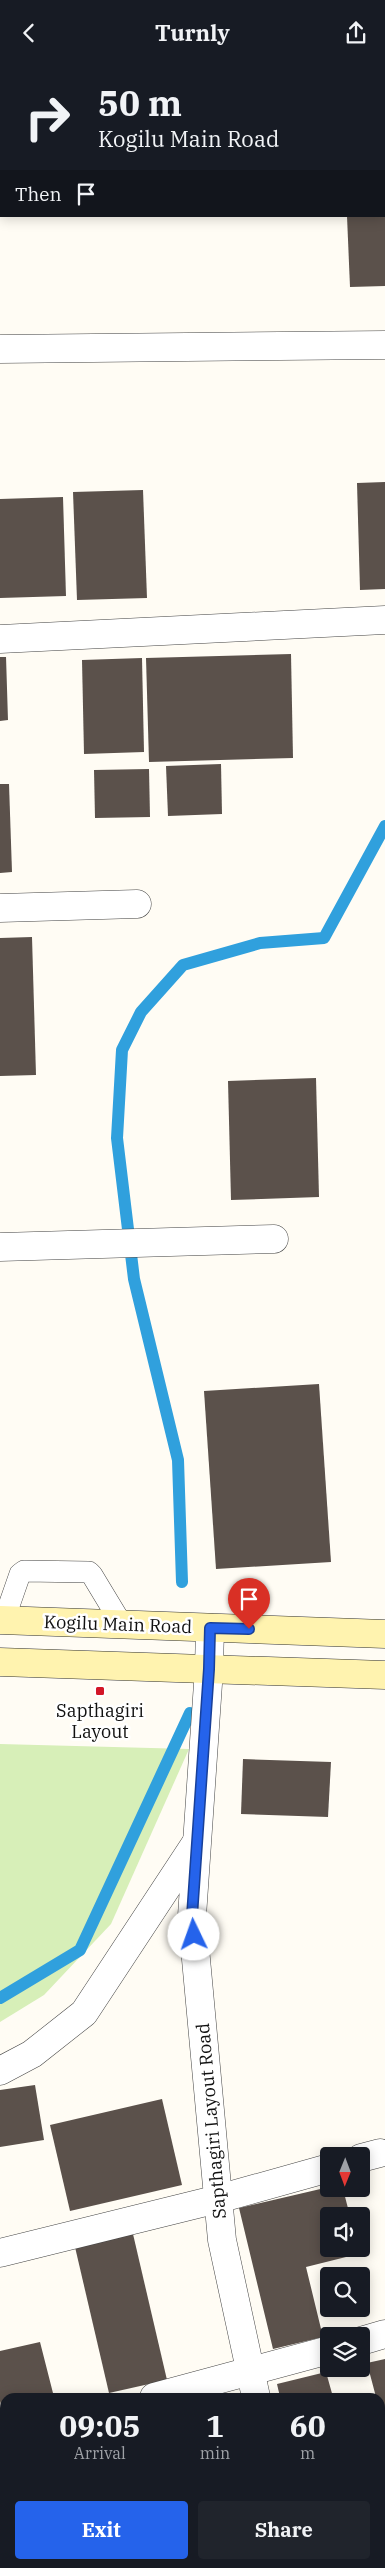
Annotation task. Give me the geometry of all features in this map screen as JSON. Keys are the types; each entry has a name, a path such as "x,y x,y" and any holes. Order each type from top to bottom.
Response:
{"main road":[{"name":"Kogilu Main Road","path":"2,1620 385,1634"},
{"path":"0,1662 385,1675"}],"street":[{"path":"0,349 385,345"},
{"path":"0,639 385,620"},
{"path":"0,908 137,905"},
{"path":"0,1247 274,1239"},
{"name":"Sapthagiri Layout Road","path":"210,1628 209,1669 192,1916 222,2240 255,2393"},
{"name":"Sapthagiri Layout Road","path":"0,2071 32,2053 84,2013 197,1842"},
{"path":"0,2253 218,2199 320,2171"},
{"path":"370,2338 385,2334"},
{"path":"169,2393 320,2352"}],"lane":[{"path":"2,1620 20,1575 24,1571 62,1571 89,1572 121,1623"}],"green space":[{"path":"0,1744 189,1749 111,1924 44,1995 0,2022"}],"building":[{"path":"347,217 385,217 385,286 350,287"},
{"path":"385,482 385,589 360,590 357,483"},
{"path":"143,490 147,598 77,600 73,492"},
{"path":"63,497 66,596 0,598 0,499"},
{"path":"291,654 293,758 149,762 146,658"},
{"path":"0,657 6,657 8,720 0,721"},
{"path":"142,658 144,752 84,754 82,660"},
{"path":"221,764 222,814 168,816 166,766"},
{"path":"149,769 150,817 95,818 94,770"},
{"path":"0,784 9,784 12,872 0,873"},
{"path":"32,937 36,1075 0,1076 0,938"},
{"path":"316,1078 319,1197 231,1200 228,1081"},
{"path":"319,1384 331,1562 216,1569 204,1391"},
{"path":"243,1759 331,1762 328,1817 241,1814"},
{"path":"35,2085 44,2140 0,2147 0,2090"},
{"path":"162,2099 182,2185 70,2211 50,2125"},
{"path":"320,2189 320,2197 345,2197 348,2207 320,2207 320,2257 346,2257 306,2267 321,2327 320,2338 273,2349 239,2208"},
{"path":"133,2234 167,2380 109,2393 75,2247"},
{"path":"40,2342 53,2393 0,2393 0,2351"},
{"path":"385,2359 385,2393 375,2393 370,2374 370,2362"},
{"path":"320,2373 320,2377 327,2377 332,2393 279,2393 277,2384"}],"waterway":[{"path":"182,1582 178,1460 134,1279 117,1138 122,1050 141,1012 183,965 260,943 324,938 385,826"},
{"path":"0,1998 80,1950 190,1713"}],"place":[{"name":"Sapthagiri Layout","path":"100,1691"}],"route":[{"path":"194,1935 192,1916 209,1669 210,1628 249,1629"}]}
